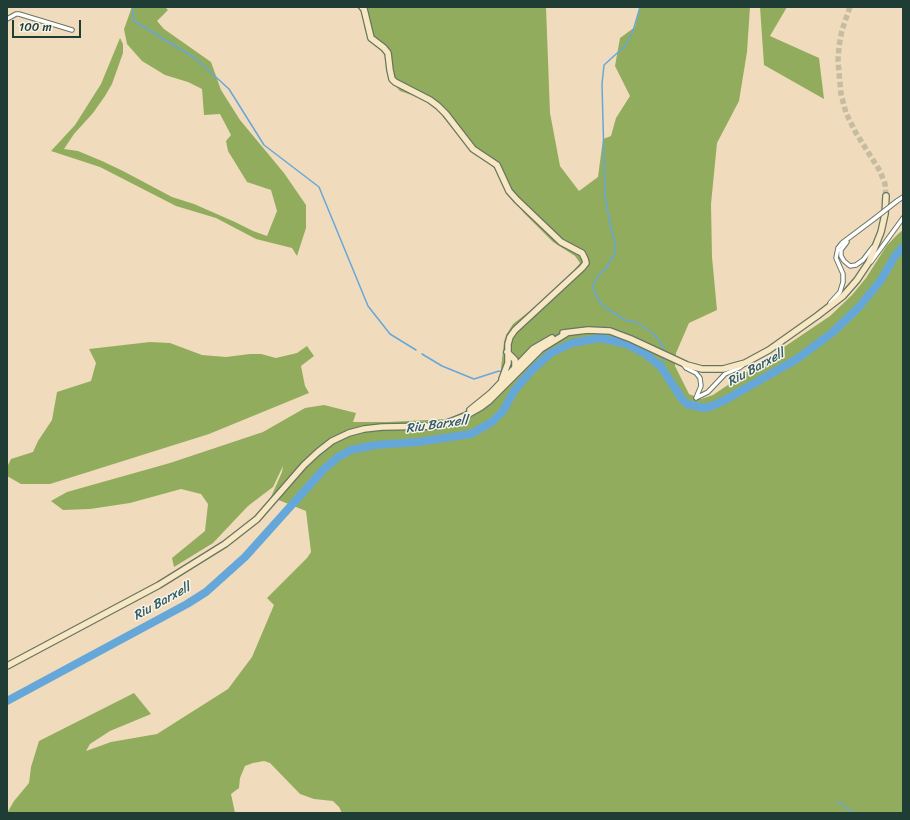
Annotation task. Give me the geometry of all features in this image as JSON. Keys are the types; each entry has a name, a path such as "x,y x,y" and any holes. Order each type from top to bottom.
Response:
{"main road":[{"path":"362,7 364,9 371,38 388,53 392,79 438,106 473,149 497,165 509,191 517,200 560,242 578,251 585,259 586,263 582,268 515,330 510,337 508,362 503,384"},
{"path":"503,384 524,358 540,344 560,334 588,330 610,331 626,336 694,367 716,370 734,367 745,363 769,350 817,316 842,296 863,272 873,254 881,232 885,214 886,196"},
{"path":"7,667 159,585 225,544 257,519 304,465 332,441 349,433 372,428 433,425 455,417 472,409 484,400 550,342 567,333"},
{"path":"508,352 515,360 516,367"},
{"path":"508,362 510,366 519,367 527,358 533,356"},
{"path":"515,360 524,358"}],"street":[{"path":"7,19 19,14 72,30"},
{"path":"817,316 836,297 842,288 843,277 837,262 836,253 840,246 903,197"},
{"path":"863,272 903,218"},
{"path":"849,239 841,250 841,256 844,262 852,266 858,264 866,258 881,232"},
{"path":"681,362 686,368 694,371 698,375 703,390 708,392"},
{"path":"701,386 696,398 708,392 725,374 739,368 745,363"}],"green space":[{"path":"132,7 165,7 168,10 157,21 164,29 211,62 221,90 240,120 284,173 306,205 306,228 297,256 292,248 256,239 216,218 176,206 100,167 51,151 75,125 101,84 120,38 123,44 123,53 112,84 93,113 74,134 64,149 78,151 102,161 172,197 194,204 267,236 277,211 271,190 247,182 228,151 226,141 231,135 220,114 204,115 202,89 188,82 165,75 142,61 127,44 124,29"},
{"path":"357,7 546,7 550,113 560,166 579,191 598,177 603,139 611,136 616,118 630,96 615,66 620,38 635,27 640,7 750,7 747,52 739,101 717,143 711,204 712,257 717,310 689,323 676,353 675,366 689,394 701,399 713,395 830,316 852,295 866,278 887,245 903,230 903,813 342,813 333,801 314,799 300,794 270,763 264,761 245,766 240,778 239,788 231,794 235,813 7,813 14,801 29,783 31,767 39,741 134,693 151,714 110,731 90,744 86,751 111,742 157,734 228,689 252,657 274,605 267,598 307,558 311,552 306,511 271,497 282,472 283,466 273,487 248,506 213,543 174,567 172,558 205,531 208,504 201,494 181,489 130,503 90,509 63,510 51,501 67,492 170,463 263,432 305,408 324,405 356,413 353,422 448,419 472,408 492,390 500,377 504,342 506,335 513,324 544,300 571,274 580,263 575,256 553,242 524,213 503,186 499,173 489,163 473,153 439,112 426,100 400,91 392,82 388,76 386,57 365,30 362,13"},
{"path":"760,7 787,7 770,36 819,58 824,99 764,65"},
{"path":"150,342 170,343 202,355 226,357 261,354 276,358 297,353 307,346 314,356 301,366 305,386 309,393 209,434 50,484 21,484 7,476 7,467 11,459 33,452 38,441 52,420 57,392 91,381 96,363 89,349"}],"waterway":[{"path":"132,7 134,21 195,58 229,89 264,145 319,187 368,306 390,334 416,350"},
{"path":"640,7 633,31 625,46 604,65 602,84 605,196 611,229 615,241 615,253 606,268 597,277 593,286 595,294 603,306 625,320 636,322 654,334 664,350"},
{"name":"Riu Barxell","path":"7,701 187,604 206,592 245,557 324,469 338,457 351,450 375,445 418,442 471,434 492,422 503,411 514,391 533,369 551,353 572,343 600,338 627,344 647,355 661,367 682,399 687,404 704,408 712,406 797,359 833,332 859,307 881,280 895,256 903,247"},
{"path":"422,354 442,366 474,379 499,371 502,372"},
{"name":"Riu Barxell","path":"663,370 664,359"},
{"name":"Riu Barxell","path":"515,378 522,382"},
{"path":"838,802 854,813"}],"tunnel":[{"path":"850,7 842,30 839,46 838,61 841,94 846,113 856,133 880,171 885,184 886,196"}]}
